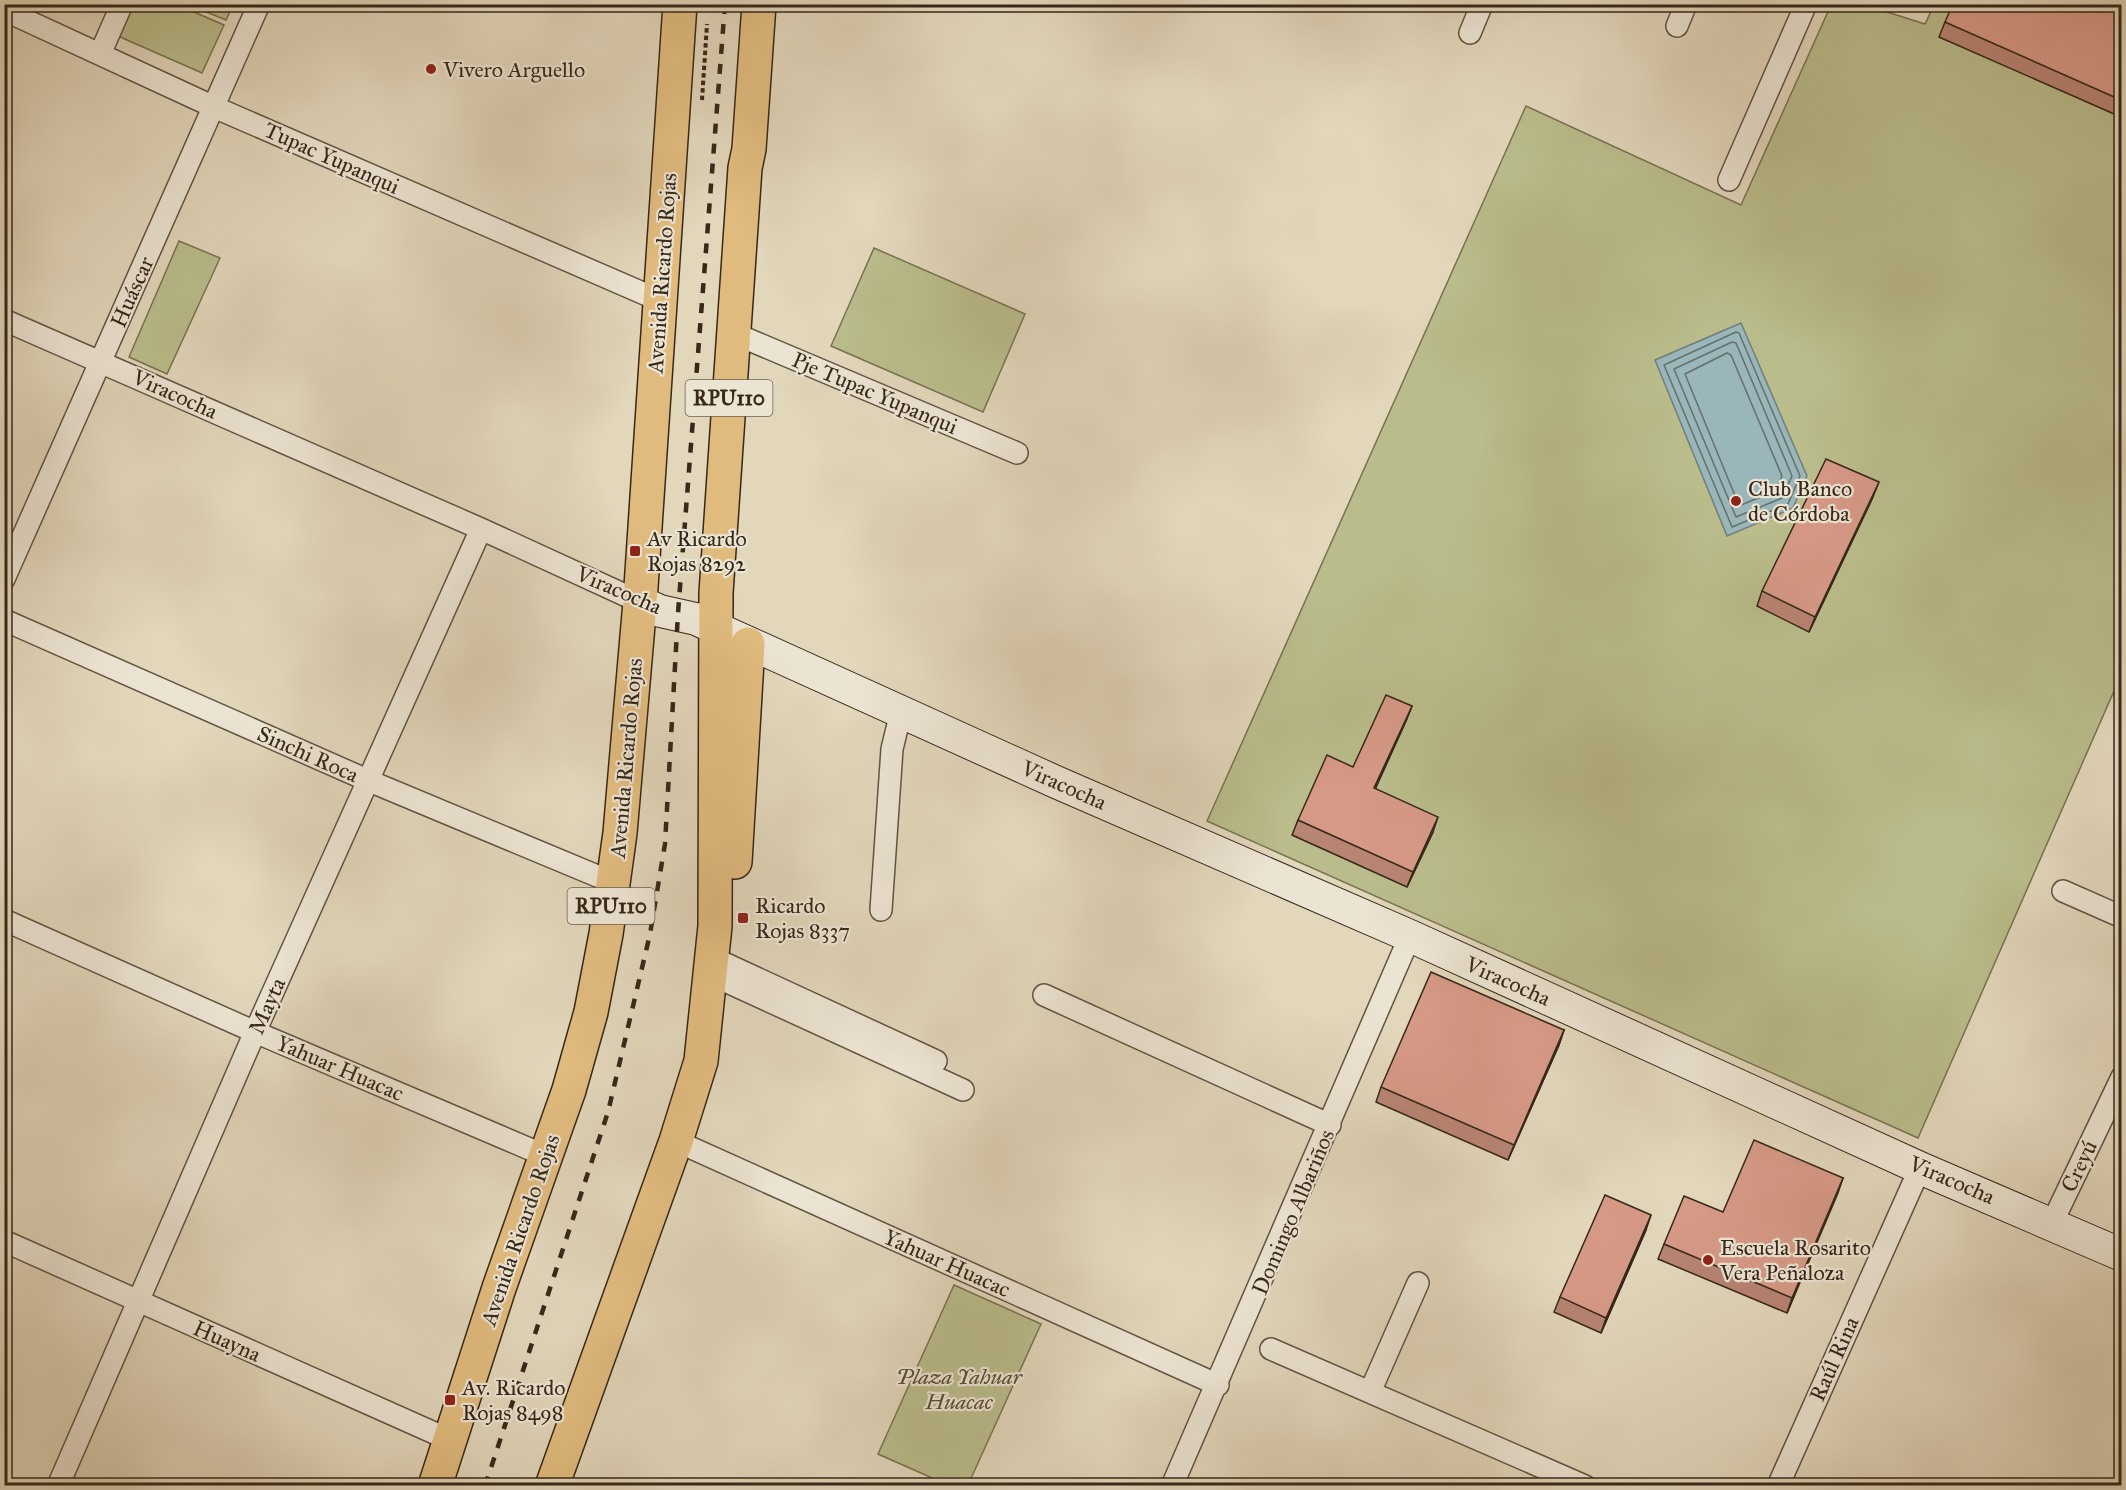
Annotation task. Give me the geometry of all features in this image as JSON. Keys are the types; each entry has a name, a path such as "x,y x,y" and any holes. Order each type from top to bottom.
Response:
{"main road":[{"name":"Avenida Ricardo Rojas","path":"435,1485 569,1090 591,1012 614,883 640,602 680,4"},
{"name":"RPU110","path":"552,1485 676,1141 701,1061 715,926 714,628 759,4"},
{"name":"Viracocha","path":"640,602 660,611 678,613 714,628 1410,936 1920,1168 2052,1223 2121,1255"},
{"path":"701,1061 716,1013 724,972 742,767 748,644"}],"street":[{"path":"100,54 122,4"},
{"name":"Huáscar","path":"4,579 259,4"},
{"path":"1470,33 1482,4"},
{"path":"1677,26 1686,4"},
{"path":"1730,180 1806,4"},
{"name":"Tupac Yupanqui","path":"4,10 214,107 661,301"},
{"name":"Viracocha","path":"4,320 481,529 640,602"},
{"name":"Pje Tupac Yupanqui","path":"734,333 1017,453"},
{"name":"Mayta","path":"58,1485 255,1032 481,529"},
{"name":"Sinchi Roca","path":"4,620 367,780 614,883"},
{"path":"881,910 892,749 901,712"},
{"path":"2063,891 2121,917"},
{"name":"Yahuar Huacac","path":"4,920 255,1032 546,1156"},
{"name":"Domingo Albariños","path":"1172,1485 1218,1385 1410,936"},
{"path":"724,972 936,1061"},
{"path":"724,972 963,1090"},
{"path":"1044,995 1330,1125"},
{"name":"Creyú","path":"2052,1223 2121,1077"},
{"name":"Yahuar Huacac","path":"676,1141 1218,1385"},
{"name":"Raúl Rina","path":"1778,1485 1920,1168"},
{"name":"Huayna","path":"4,1241 450,1440"},
{"path":"1370,1392 1418,1283"},
{"path":"1271,1348 1585,1485"}],"green space":[{"path":"132,5 178,5 224,25 202,73 118,36"},
{"path":"189,5 233,5 226,20"},
{"name":"Club Banco de Córdoba","path":"1831,5 1865,5 1925,24 1934,5 2079,5 2121,23 2122,308 2115,324 2122,328 2121,675 1918,1138 1207,821 1526,106 1741,205"},
{"path":"179,241 220,258 167,374 129,357"},
{"path":"874,248 1025,314 983,412 831,346"},
{"name":"Plaza Yahuar Huacac","path":"954,1285 1041,1324 968,1485 948,1485 878,1454"}],"water":[{"path":"1741,323 1807,476 1793,508 1727,536 1655,360"}],"building":[{"path":"1953,4 2117,4 2121,7 2121,100 1945,22"},
{"path":"1826,459 1879,482 1815,617 1762,591"},
{"path":"1386,695 1412,706 1374,788 1438,817 1413,872 1298,820 1327,755 1353,767"},
{"path":"1431,972 1564,1030 1514,1145 1381,1087"},
{"path":"1754,1140 1843,1178 1792,1298 1664,1244 1684,1196 1723,1212"},
{"path":"1605,1195 1651,1215 1606,1318 1560,1297"}],"railway":[{"path":"485,1486 608,1112 650,934 665,844 678,613 725,4"}],"place":[{"name":"Vivero Arguello","path":"431,69"},
{"name":"Club Banco de Córdoba","path":"1736,501"},
{"name":"Av Ricardo Rojas 8292","path":"635,551"},
{"name":"Ricardo Rojas 8337","path":"743,918"},
{"name":"Escuela Rosarito Vera Peñaloza","path":"1708,1260"},
{"name":"Av. Ricardo Rojas 8498","path":"450,1400"}]}
